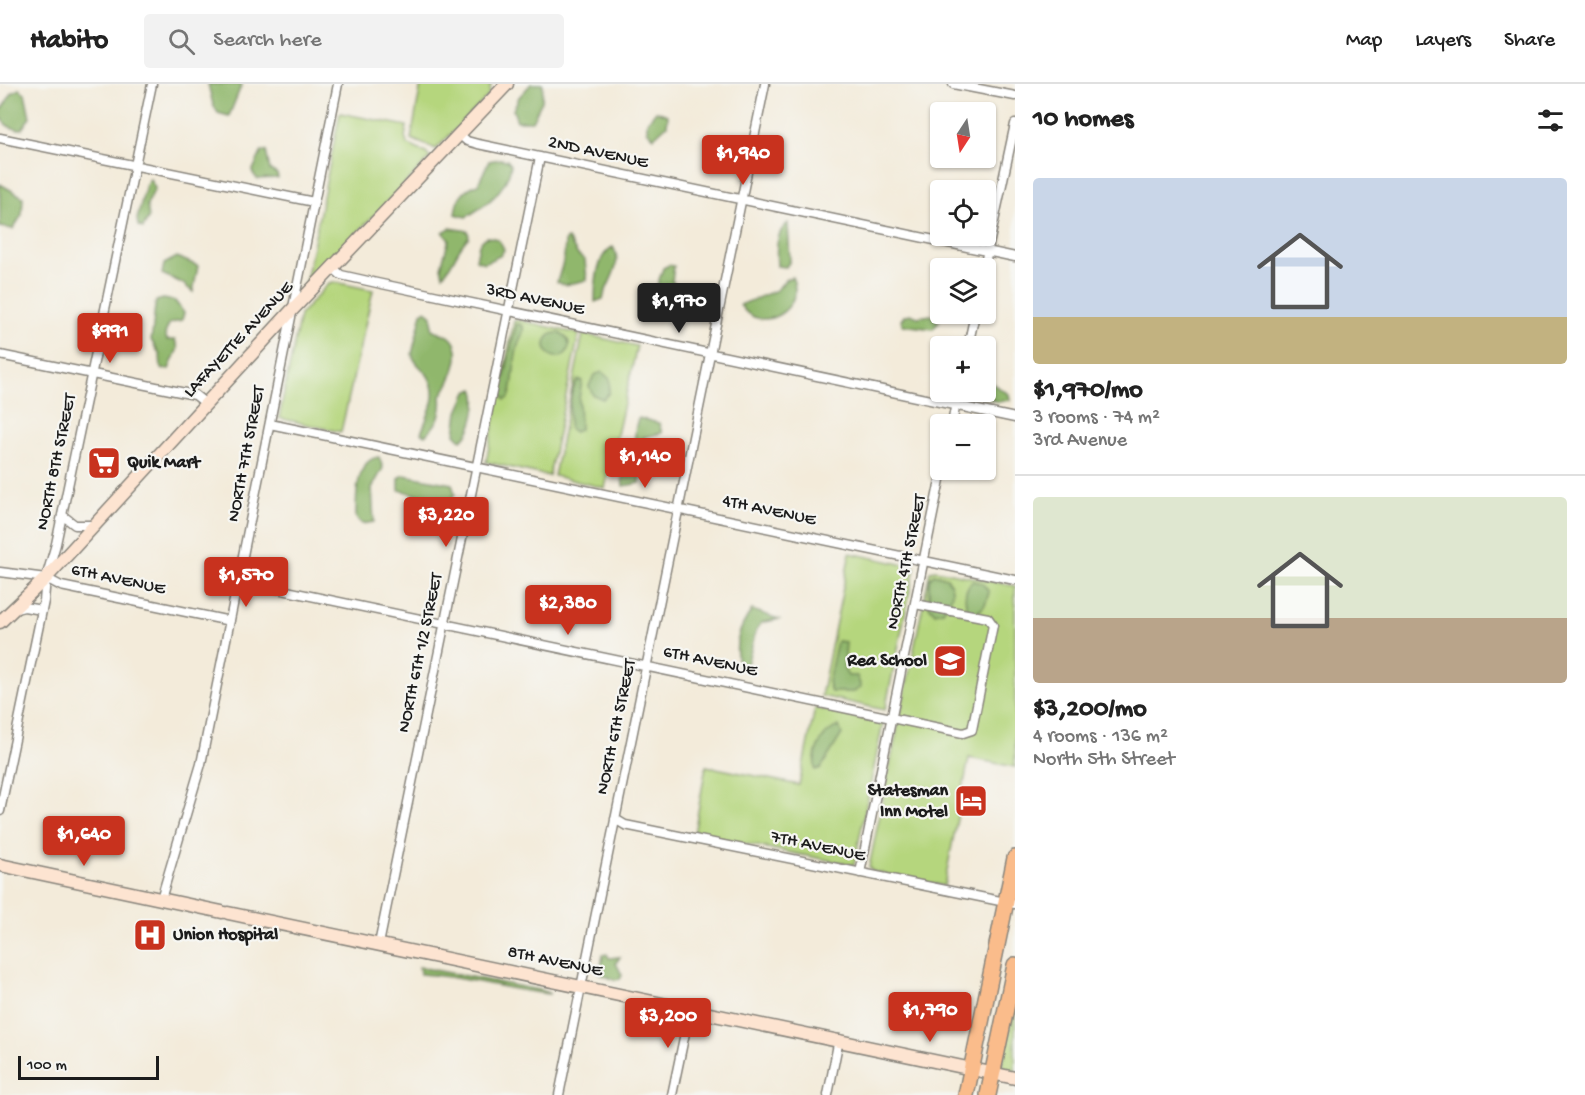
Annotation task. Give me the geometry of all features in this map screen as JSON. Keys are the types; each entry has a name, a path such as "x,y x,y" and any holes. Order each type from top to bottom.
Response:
{"highway":[{"path":"966,1095 1010,903 1015,858"},
{"path":"988,1095 1015,965"}],"street":[{"name":"NORTH 8TH STREET","path":"0,811 42,610 46,578 62,515 152,84"},
{"name":"NORTH 7TH STREET","path":"161,899 198,777 338,84"},
{"name":"LAFAYETTE AVENUE","path":"4,618 46,578 92,525 332,267 507,84"},
{"name":"NORTH 6TH STREET","path":"559,1095 765,84"},
{"path":"953,84 1015,96"},
{"path":"986,258 1015,124"},
{"name":"2ND AVENUE","path":"459,134 467,141 478,144 1015,257"},
{"path":"0,138 314,202"},
{"name":"NORTH 6TH 1/2 STREET","path":"379,944 540,157"},
{"name":"3RD AVENUE","path":"332,267 341,275 1015,418"},
{"path":"0,355 195,395 206,403"},
{"path":"954,414 956,402"},
{"name":"4TH AVENUE","path":"270,424 1015,580"},
{"name":"NORTH 4TH STREET","path":"860,873 940,480"},
{"path":"62,515 75,525 92,525"},
{"name":"6TH AVENUE","path":"0,572 46,578 61,586 230,621"},
{"name":"6TH AVENUE","path":"238,581 963,733 972,730 993,625 988,618 915,604"},
{"path":"4,618 24,607 42,610"},
{"name":"7TH AVENUE","path":"615,819 625,825 1010,903"},
{"name":"8TH AVENUE","path":"0,865 839,1039 1015,1078"},
{"path":"672,1095 690,1009"},
{"path":"828,1095 839,1039"}],"green space":[{"path":"208,84 242,84 229,116 218,113 213,105"},
{"path":"421,84 491,84 489,95 436,149 411,139"},
{"path":"531,84 543,84 542,101 532,121 517,121 513,110 519,97"},
{"path":"19,89 25,93 30,117 22,129 7,125 0,112 12,93"},
{"path":"656,111 668,115 667,125 654,137 647,131 647,122"},
{"path":"340,113 407,126 405,137 407,144 426,153 430,158 308,283 306,281"},
{"path":"262,151 266,151 270,170 277,174 278,178 257,179 252,172"},
{"path":"507,160 511,165 501,189 488,202 466,217 455,214 461,195 478,184 489,161"},
{"path":"150,179 155,188 147,205 149,217 143,228 138,226 137,219 146,184"},
{"path":"0,184 23,197 22,215 13,229 0,227"},
{"path":"788,223 790,261 786,267 777,266 779,237"},
{"path":"450,228 468,231 469,237 443,275 441,267 449,239 443,232"},
{"path":"486,237 498,240 504,250 500,256 484,263 476,260 479,244"},
{"path":"568,239 578,255 585,260 587,280 565,285 557,282 564,259 565,240"},
{"path":"613,247 617,260 614,273 603,299 595,302 596,279 600,263 607,251"},
{"path":"177,257 198,266 193,292 182,283 162,274 164,264"},
{"path":"669,265 674,266 672,281 686,298 679,305 657,298 655,292 663,268"},
{"path":"792,277 795,288 793,298 780,314 760,319 749,314 740,305 777,290 786,279"},
{"path":"329,283 373,290 341,432 279,418 300,315"},
{"path":"163,299 175,301 184,313 182,320 169,324 165,334 167,340 175,340 178,348 169,369 161,369 160,355 151,340 156,301"},
{"path":"426,310 432,316 432,329 450,337 455,343 457,358 449,383 441,396 439,418 425,435 421,433 432,403 433,388 426,373 412,354 422,313"},
{"path":"910,314 918,317 930,315 930,324 937,324 933,329 903,325 901,320"},
{"path":"519,320 579,334 549,476 486,462 514,321"},
{"path":"516,325 523,326 523,332 516,355 511,392 509,398 505,400 501,393"},
{"path":"552,333 562,333 569,340 569,350 562,357 552,357 545,350 545,340"},
{"path":"583,334 637,346 605,488 554,476"},
{"path":"602,372 610,379 609,393 603,399 593,395 589,386 594,375"},
{"path":"578,380 582,381 579,399 580,429 575,432 569,428 569,409 571,396"},
{"path":"996,386 1009,394 1010,400 996,401"},
{"path":"474,389 476,400 472,424 461,440 455,434 458,412 467,392"},
{"path":"639,418 659,423 662,433 644,437 640,483 623,486 624,469 633,447"},
{"path":"379,457 383,468 372,488 374,522 362,524 356,518 356,501 361,472 371,459"},
{"path":"404,475 452,484 455,494 447,503 399,490 399,478"},
{"path":"850,553 915,567 885,710 821,696"},
{"path":"936,570 1015,586 1015,767 969,758 944,886 872,871 869,867 930,571"},
{"path":"934,574 947,578 952,591 951,599 943,611 935,613 929,606 929,579"},
{"path":"972,581 982,583 989,592 983,607 978,612 969,615 966,593"},
{"path":"752,610 779,619 761,623 756,631 746,668 739,668 738,638"},
{"path":"837,641 846,642 844,669 848,676 857,676 861,687 854,692 831,692 828,682"},
{"path":"815,708 883,723 854,865 694,834 706,766 799,785"},
{"path":"839,726 842,734 821,768 815,770 815,757 819,744 827,733"},
{"path":"607,954 609,958 620,957 616,963 622,975 620,979 615,980 600,974 603,955"},
{"path":"419,967 550,994 452,977 420,974"},
{"path":"1015,1004 1015,1072 1007,1071 1002,1065"}],"place":[{"name":"Quik Mart","path":"104,463"},
{"name":"Rea School","path":"950,661"},
{"name":"Statesman Inn Motel","path":"971,801"},
{"name":"Union Hospital","path":"150,935"}]}
